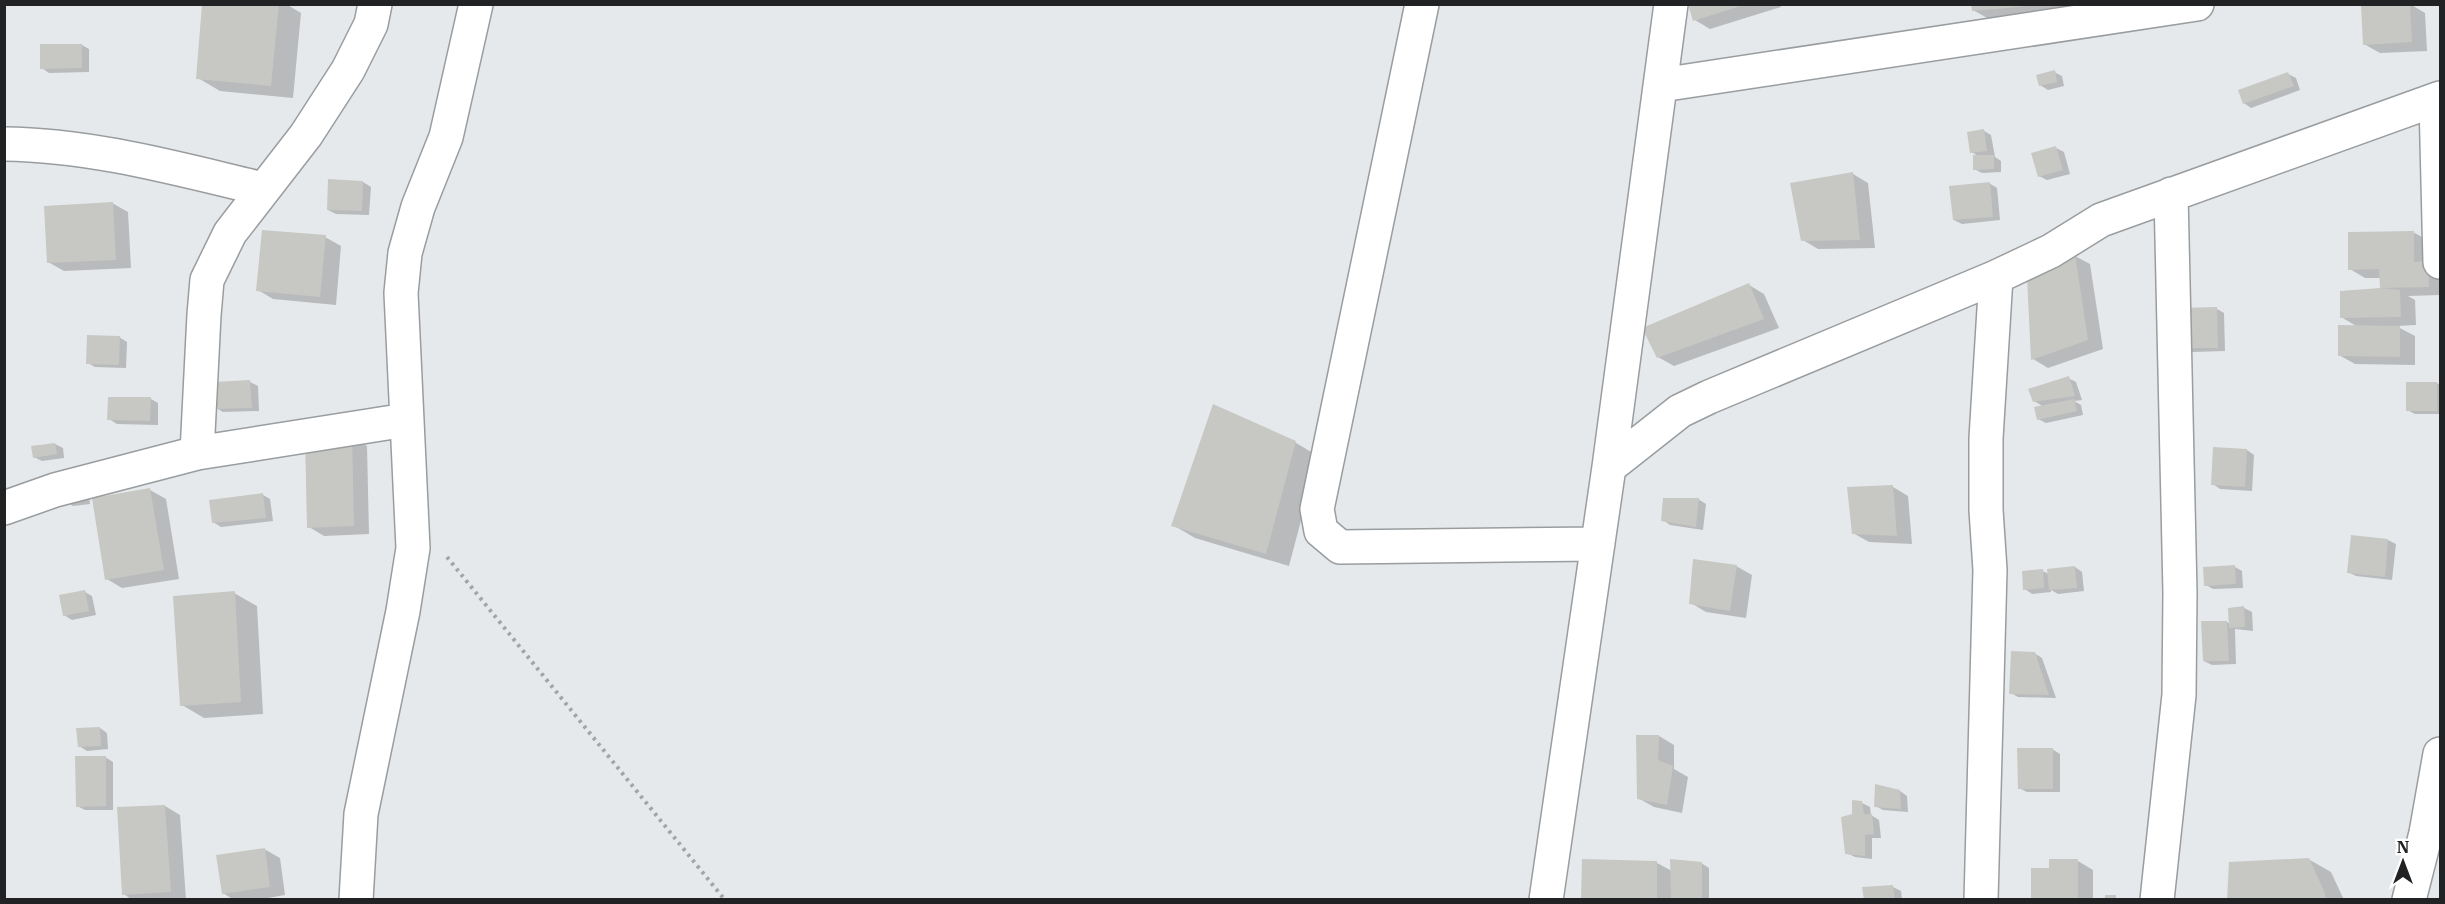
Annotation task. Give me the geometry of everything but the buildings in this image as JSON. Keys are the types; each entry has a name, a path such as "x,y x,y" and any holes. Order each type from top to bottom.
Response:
{"street":[{"path":"197,453 207,280 230,233 306,135 348,70 371,24 375,4"},
{"path":"356,900 361,814 403,611 412,548 401,293 405,253 418,207 446,137 476,4"},
{"path":"1422,4 1317,509 1321,531 1340,547 1598,544"},
{"path":"1546,900 1609,467 1671,4"},
{"path":"1661,85 2197,4"},
{"path":"1609,467 1680,411 1996,277 2051,251 2101,220 2438,99 2440,262"},
{"path":"4,144 32,145 135,158 263,189"},
{"path":"2157,900 2179,695 2180,593 2171,194"},
{"path":"1981,900 1990,570 1986,510 1986,438 1996,277"},
{"path":"4,508 55,490 197,453 406,420"},
{"path":"2409,900 2433,833 2440,754"}],"path":[{"path":"444,554 725,900"}]}
